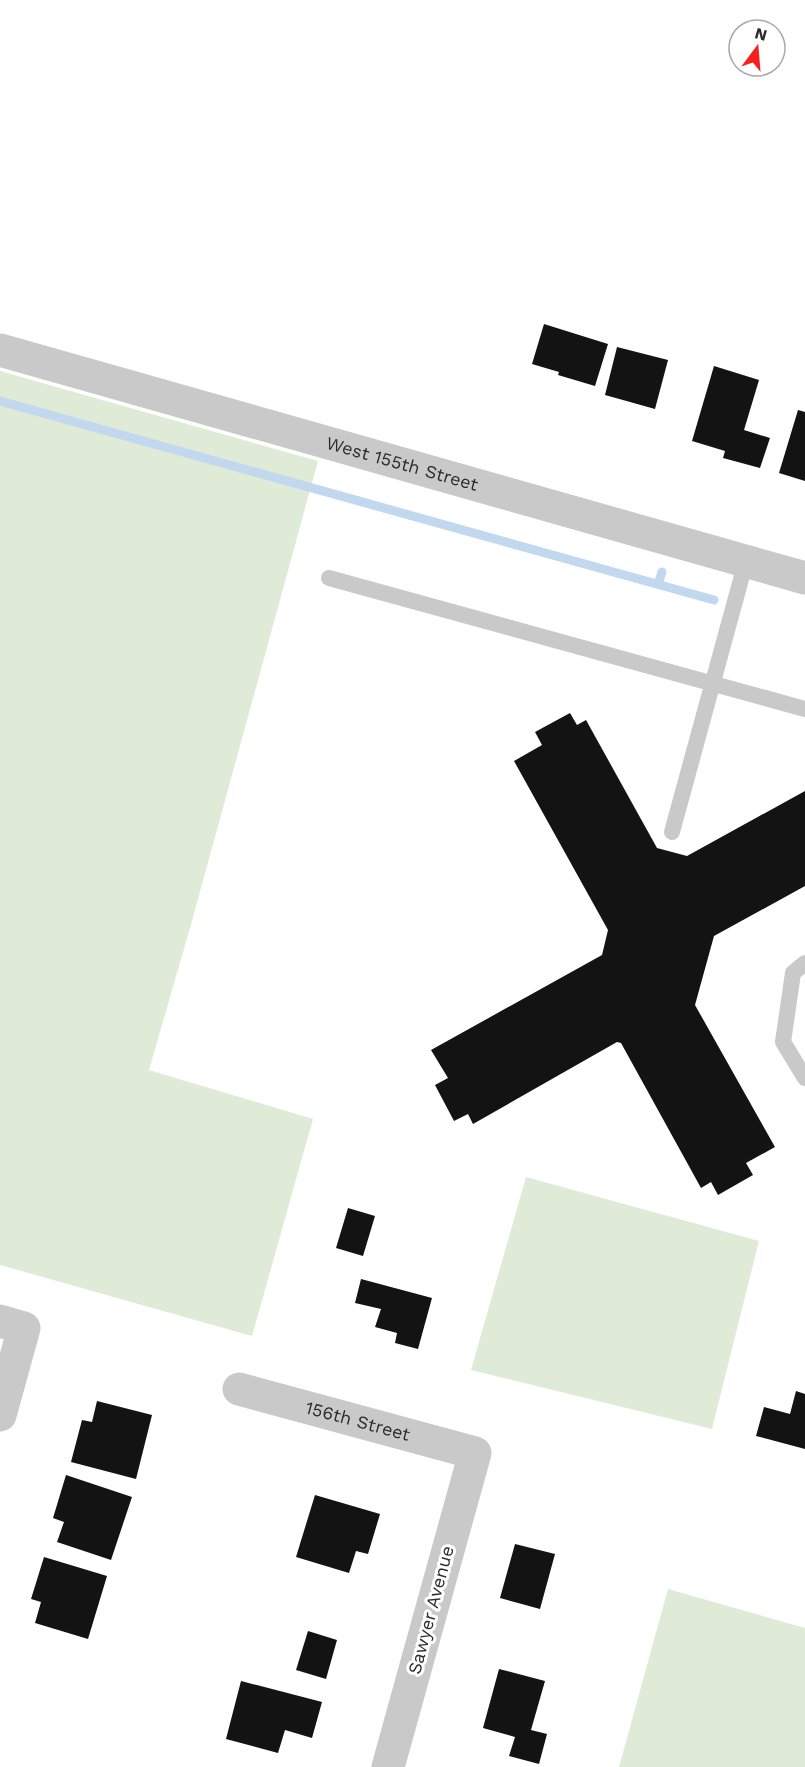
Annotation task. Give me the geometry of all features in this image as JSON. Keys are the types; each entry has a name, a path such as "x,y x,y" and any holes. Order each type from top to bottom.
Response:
{"street":[{"name":"West 155th Street","path":"0,350 805,578"},
{"path":"0,1415 12,1324"},
{"name":"156th Street","path":"239,1389 475,1453"},
{"name":"Sawyer Avenue","path":"388,1767 475,1453"}],"lane":[{"path":"672,832 746,561"},
{"path":"329,578 805,709"},
{"path":"805,963 793,973 783,1042 805,1078"}],"green space":[{"path":"0,371 318,461 149,1070 313,1119 252,1336 0,1265"},
{"path":"526,1177 759,1241 712,1429 471,1370"},
{"path":"668,1589 805,1628 805,1767 619,1767"}],"building":[{"path":"544,324 608,344 595,386 558,375 559,372 532,364"},
{"path":"617,347 668,360 655,409 605,395"},
{"path":"714,366 759,380 744,430 770,438 760,468 723,458 725,451 692,441"},
{"path":"798,410 805,412 805,481 779,473"},
{"path":"570,713 577,725 586,720 657,848 687,856 805,791 805,886 714,936 695,1005 775,1147 746,1163 753,1175 718,1195 711,1182 701,1188 621,1043 617,1042 473,1124 468,1114 454,1121 435,1085 448,1078 431,1050 602,955 608,930 514,761 542,745 535,732"},
{"path":"348,1208 375,1216 363,1256 336,1248"},
{"path":"361,1279 432,1298 418,1349 395,1343 397,1333 375,1327 381,1309 355,1303"},
{"path":"796,1391 805,1394 805,1449 756,1436 764,1407 790,1414"},
{"path":"97,1401 152,1415 136,1479 71,1462 82,1420 92,1422"},
{"path":"66,1475 132,1497 111,1560 57,1542 64,1522 53,1518"},
{"path":"315,1495 380,1514 368,1554 356,1551 349,1573 296,1557"},
{"path":"515,1544 555,1554 540,1609 500,1598"},
{"path":"44,1557 107,1576 88,1639 35,1623 41,1602 31,1599"},
{"path":"308,1631 337,1640 326,1679 296,1670"},
{"path":"499,1669 545,1681 531,1730 547,1734 539,1764 509,1756 515,1737 483,1728"},
{"path":"241,1681 322,1702 312,1738 285,1730 278,1753 226,1739"}],"waterway":[{"path":"0,401 714,600"},
{"path":"658,584 662,572"}]}
